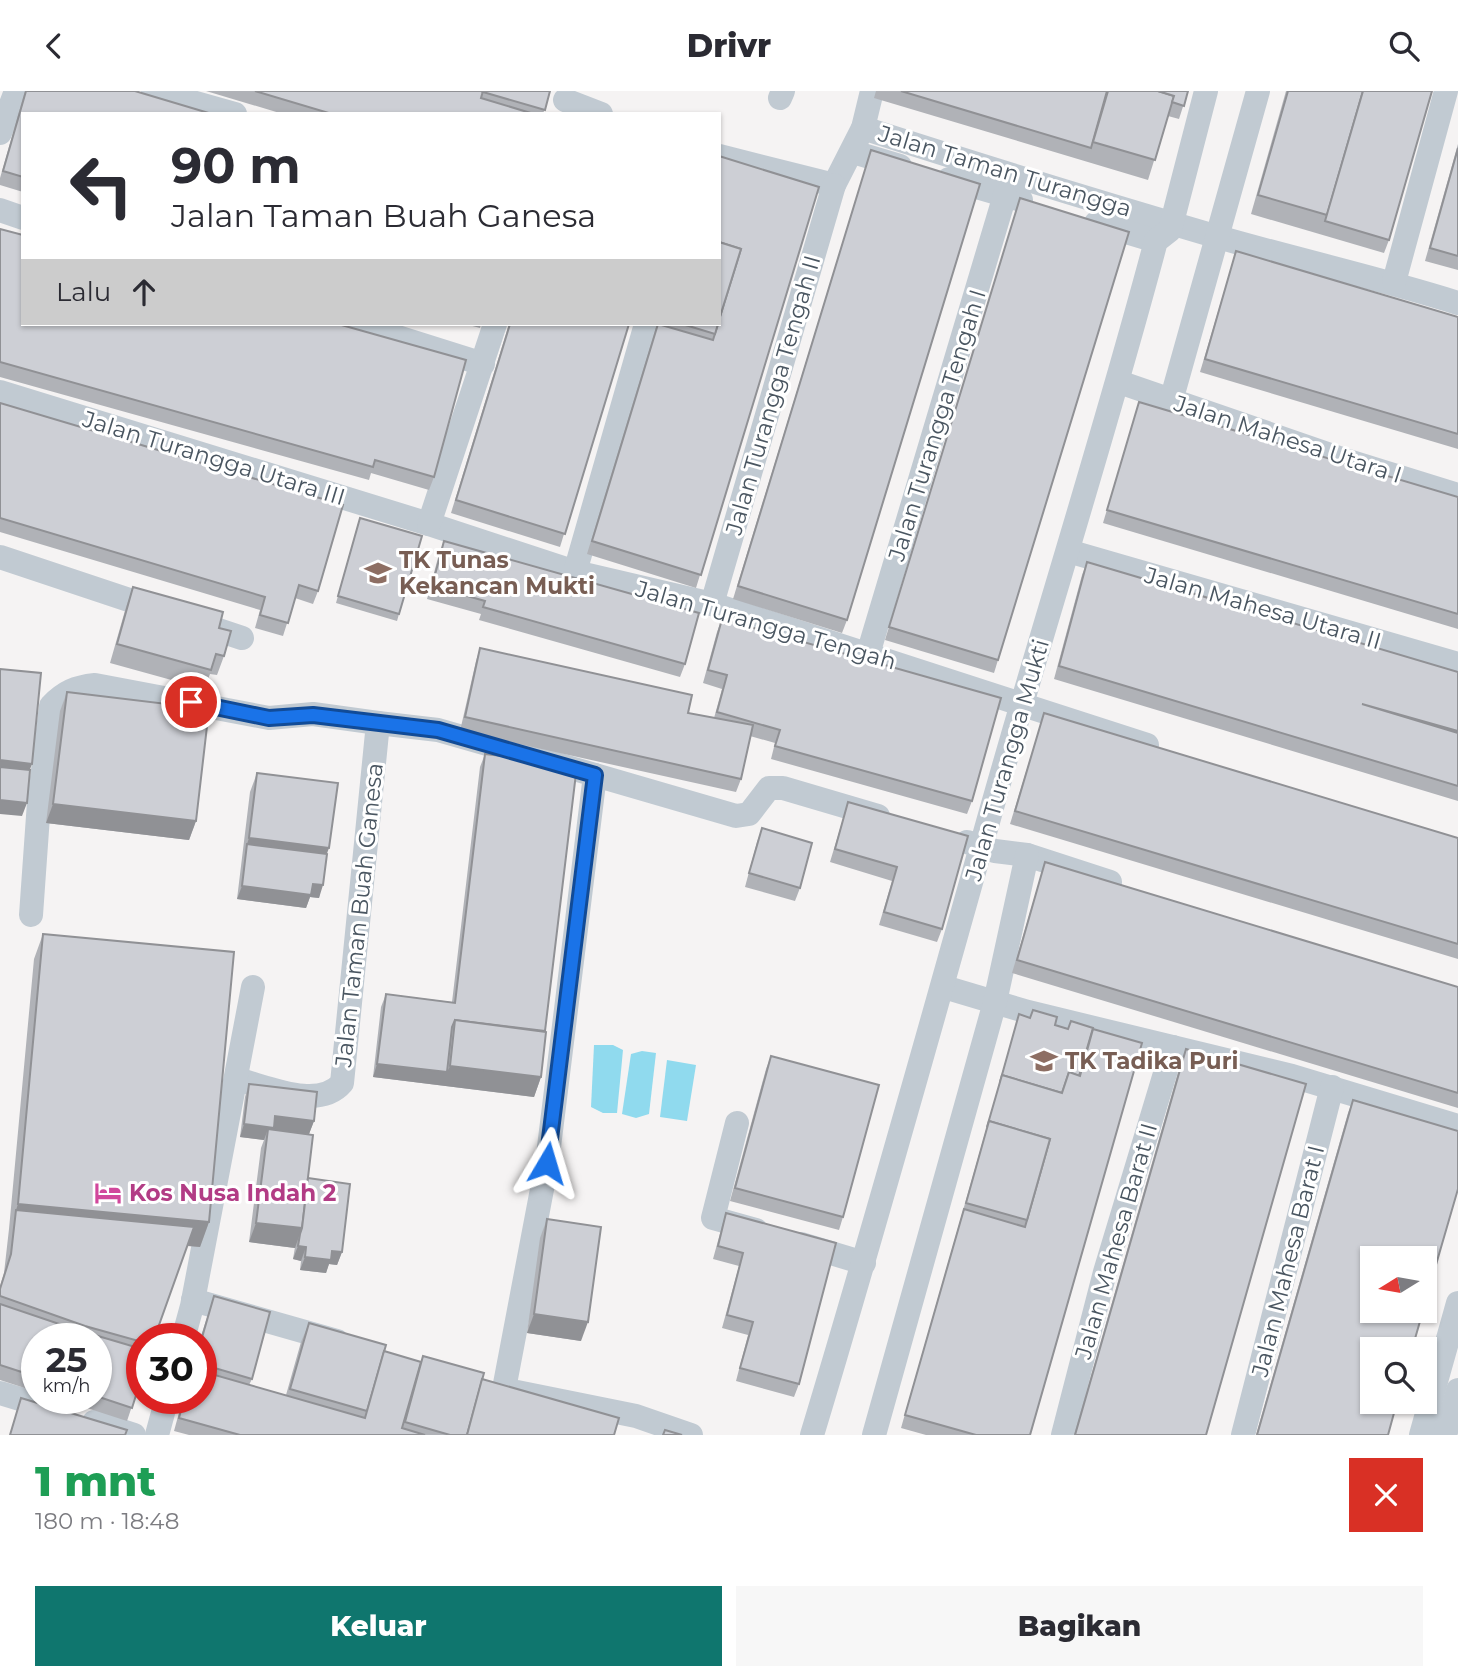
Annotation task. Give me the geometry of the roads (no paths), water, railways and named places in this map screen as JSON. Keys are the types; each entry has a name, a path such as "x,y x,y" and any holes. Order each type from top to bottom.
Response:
{"street":[{"path":"0,133 16,91"},
{"path":"153,91 228,112"},
{"path":"863,128 872,91"},
{"name":"Jalan Turangga Mukti","path":"812,1435 944,987 981,846 1119,382 1156,241 1170,230 1173,221 1206,91"},
{"path":"1171,401 1258,91"},
{"path":"1394,282 1446,91"},
{"path":"563,102 595,112"},
{"name":"Jalan Taman Turangga","path":"834,185 863,128 979,177 1005,195 1156,241"},
{"name":"Jalan Taman Turangga","path":"853,152 979,177 1173,221 1217,236 1394,282 1458,303"},
{"path":"721,157 834,185"},
{"name":"Jalan Turangga Tengah II","path":"712,604 834,185"},
{"name":"Jalan Turangga Tengah I","path":"868,654 1005,195"},
{"path":"0,211 21,217"},
{"path":"362,326 483,364"},
{"path":"429,524 494,326"},
{"path":"575,572 645,326"},
{"name":"Jalan Mahesa Utara I","path":"1119,382 1458,495"},
{"name":"Jalan Turangga Utara III","path":"0,392 429,524"},
{"name":"Jalan Turangga Tengah","path":"429,524 484,545 575,572 712,604 1168,753"},
{"name":"Jalan Mahesa Utara II","path":"1068,551 1458,664"},
{"path":"0,558 242,638"},
{"path":"31,915 39,802 51,706 60,696 77,687 95,685 269,718 313,715 438,730 736,816 749,814 769,788 783,788 902,823"},
{"name":"Jalan Taman Buah Ganesa","path":"236,1079 307,1097 324,1095 342,1083 378,723"},
{"path":"504,1389 547,1163 595,775"},
{"path":"941,834 995,851 1027,855 1135,891"},
{"name":"Jalan Turangga Mukti","path":"874,1435 995,1002 1027,855"},
{"path":"187,1323 253,987"},
{"path":"944,987 1332,1087 1458,1126"},
{"name":"Jalan Mahesa Barat II","path":"1063,1435 1105,1272 1173,1047"},
{"name":"Jalan Mahesa Barat I","path":"1243,1435 1332,1087"},
{"path":"737,1123 713,1217 864,1263"},
{"path":"193,1300 362,1348"},
{"path":"1422,1435 1458,1303"},
{"path":"478,1382 633,1426 691,1435"},
{"path":"1445,1435 1458,1390"},
{"path":"1,1397 134,1435"},
{"path":"157,1435 163,1414"}],"water":[{"path":"594,1045 613,1045 623,1050 617,1113 603,1113 591,1107"},
{"path":"642,1051 656,1053 649,1114 636,1118 622,1114 631,1054"},
{"path":"667,1060 696,1065 687,1121 660,1117"}],"place":[{"name":"TK Tunas Kekancan Mukti","path":"378,573"},
{"name":"TK Tadika Puri","path":"1044,1061"},
{"name":"Kos Nusa Indah 2","path":"108,1193"}]}
